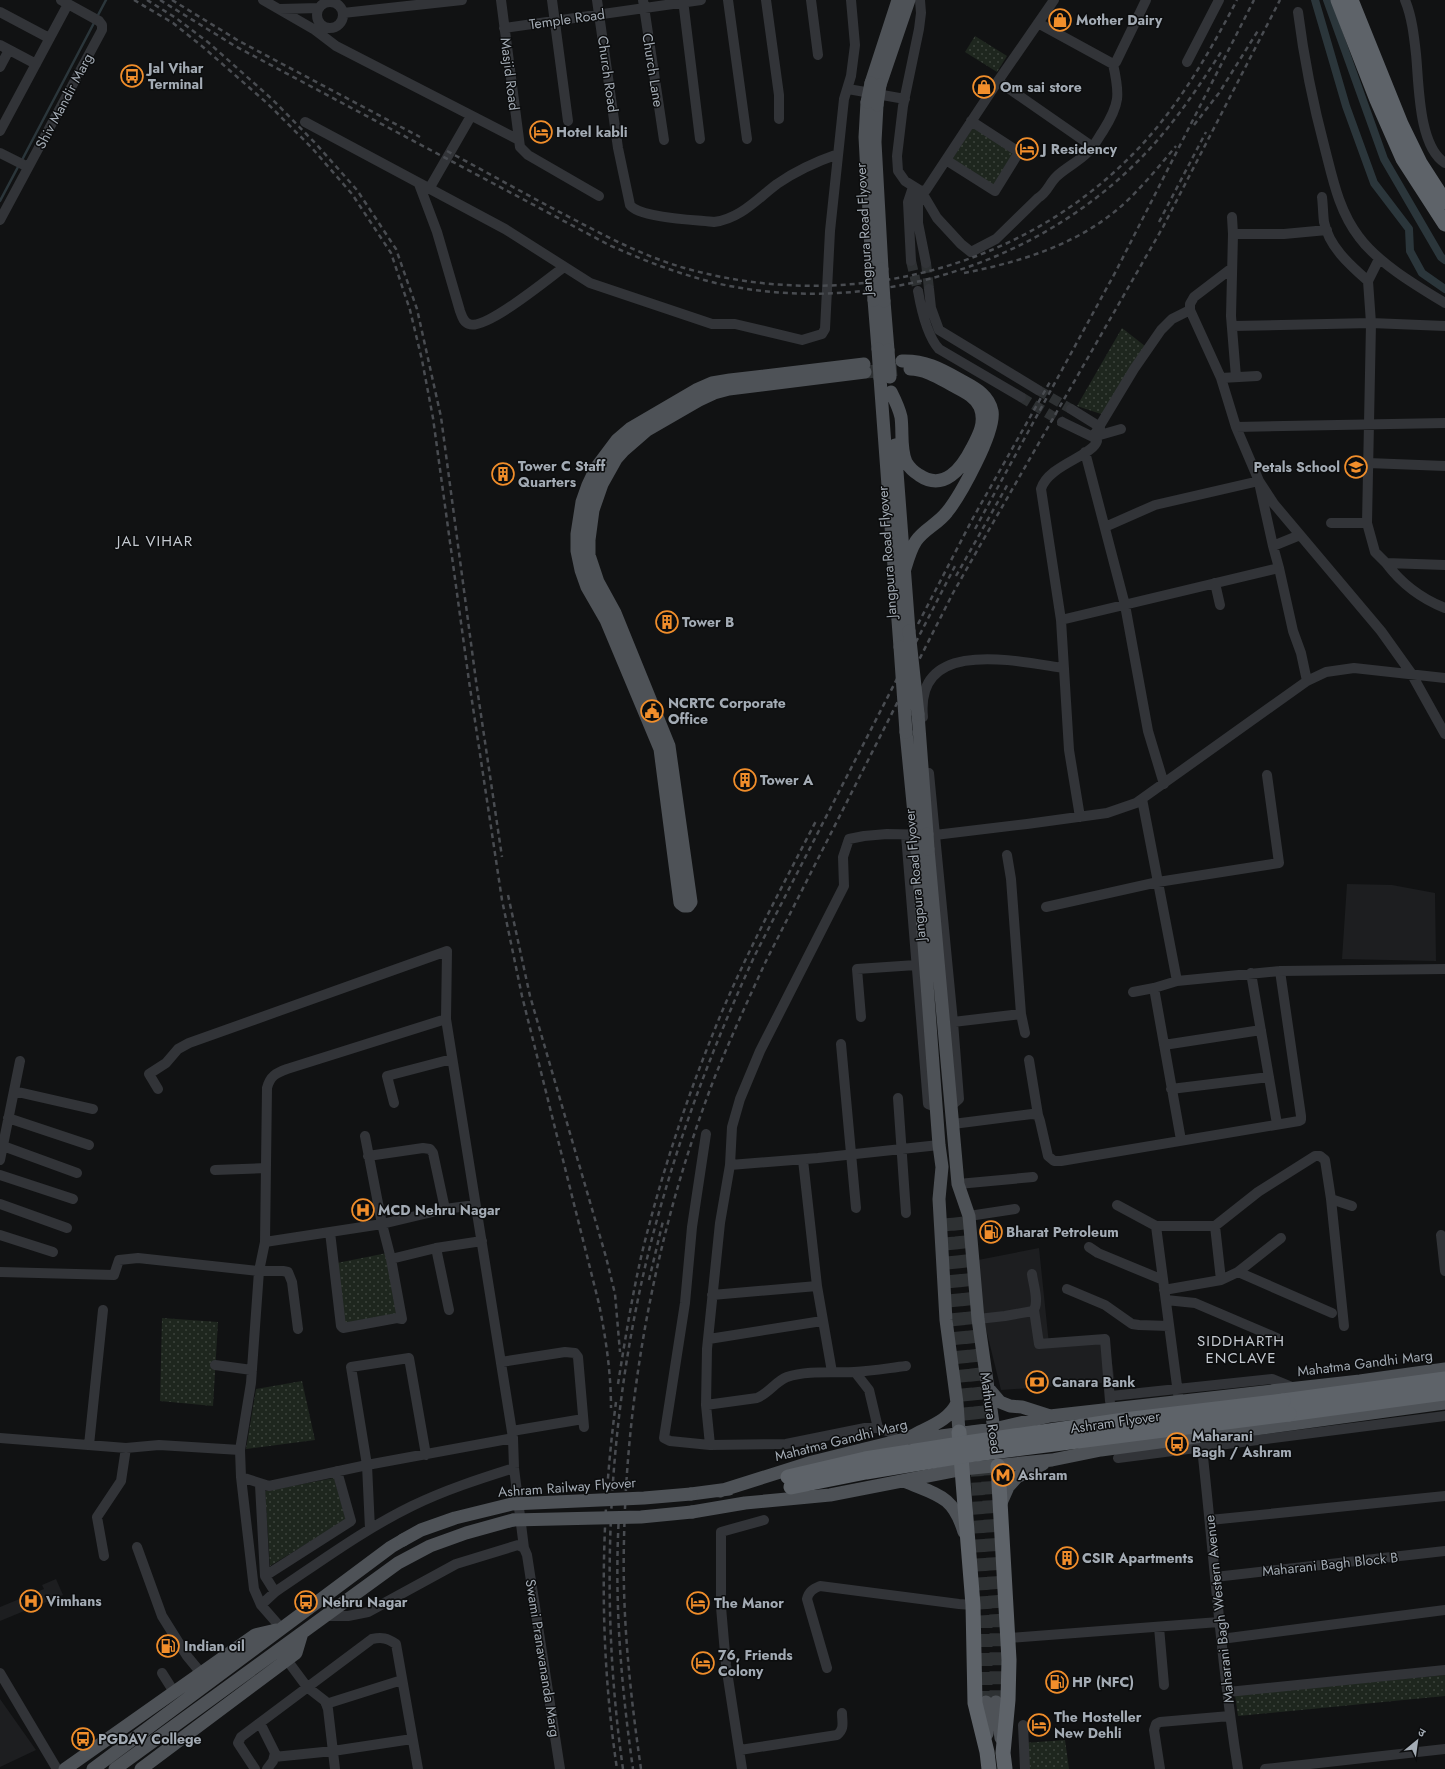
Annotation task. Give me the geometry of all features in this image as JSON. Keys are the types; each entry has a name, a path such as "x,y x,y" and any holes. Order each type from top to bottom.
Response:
{"highway":[{"path":"1338,0 1377,100 1403,159 1420,189 1445,224"},
{"path":"1351,0 1401,124 1420,163 1445,202"},
{"name":"Ashram Flyover","path":"789,1482 865,1459 966,1443 1124,1420 1283,1401 1445,1379"},
{"name":"Ashram Flyover","path":"789,1482 866,1472 968,1455 1445,1393"},
{"path":"959,1432 973,1605 975,1702 987,1752 989,1769"},
{"name":"Mathura Road","path":"998,1466 1008,1638 1008,1700 1003,1753 1005,1769"}],"main road":[{"name":"Jangpura Road Flyover","path":"898,0 871,83 867,102 865,137 874,307 936,1101"},
{"name":"Jangpura Road Flyover","path":"909,0 880,85 877,105 875,142 904,572 951,1101"},
{"path":"902,365 935,376 968,394 985,405 993,421 987,440 955,500 946,514 923,532 916,541 904,572"},
{"path":"865,368 714,393 648,430 629,445 612,466 597,496 590,525 589,555 598,582 615,613 669,746 691,902 688,906 684,906 680,903 660,749 606,620 587,586 581,570 577,534 584,496 596,468 617,440 631,428 696,390 712,383 730,380 865,368"},
{"path":"891,392 900,409 903,453 906,463 924,478 936,480 947,478 957,472 964,463 979,434 985,405"},
{"path":"936,1101 942,1167 959,1217"},
{"name":"Mathura Road","path":"951,1101 958,1184 959,1217 978,1318 998,1466"},
{"path":"942,1167 939,1199 943,1275 946,1320 957,1403 959,1432"},
{"name":"Mahatma Gandhi Marg","path":"720,1491 812,1462 902,1439 941,1436 959,1432 994,1428 1050,1416 1110,1410 1178,1395 1294,1388 1445,1369"},
{"path":"987,1388 1000,1402 1050,1416 1052,1460"},
{"path":"904,1481 902,1439 939,1423 954,1410 957,1403"},
{"path":"115,1769 398,1562 430,1546 466,1533 513,1520 641,1517 692,1512 745,1503 830,1495 963,1469 1052,1460 1101,1450 1445,1403"},
{"path":"1096,1411 1101,1450"},
{"path":"1000,1505 1008,1487 1017,1477 1052,1460"},
{"path":"904,1481 940,1495 950,1503 960,1520 968,1544"},
{"path":"745,1503 789,1482"},
{"name":"Mahatma Gandhi Marg","path":"720,1491 789,1482"},
{"name":"Ashram Railway Flyover","path":"93,1769 391,1547 421,1530 455,1518 505,1505 720,1491"},
{"path":"65,1769 255,1635 282,1629"},
{"path":"140,1769 296,1653 302,1633"},
{"path":"987,1752 991,1702 1003,1753"}],"street":[{"path":"263,0 280,9 336,46 471,116 520,144 528,155 599,196"},
{"path":"343,13 412,3 462,0"},
{"name":"Masjid Road","path":"501,0 520,144"},
{"path":"552,0 568,121"},
{"name":"Church Road","path":"597,0 618,148 630,205 633,209 648,215 714,222 725,221 740,214 778,184 812,162 838,154"},
{"name":"Temple Road","path":"504,28 599,15 643,4 701,0"},
{"path":"728,0 747,139"},
{"path":"766,0 778,95 779,119"},
{"path":"811,0 818,55"},
{"path":"305,122 505,229 590,283 712,324 735,324 802,340 822,334 825,329 826,322 826,286 838,154 844,99 848,89 855,45 850,0"},
{"path":"920,0 920,29 905,99 897,156 898,171 901,177 917,190 938,218 961,244 971,252 996,239 1038,198 1045,194 1056,177 1088,153 1114,113 1117,103 1118,87 1113,64 1038,23"},
{"path":"917,190 926,190 971,121 1054,0"},
{"path":"1113,64 1116,62 1146,0"},
{"path":"1187,62 1219,0"},
{"path":"1405,0 1413,31 1424,124 1433,150 1445,163"},
{"path":"280,9 319,8 330,1 340,7 343,13 343,19 340,24 335,27 330,28 324,26 318,17 319,8"},
{"path":"684,1 700,139"},
{"path":"0,131 49,38 64,2"},
{"name":"Shiv Mandir Marg","path":"0,220 23,165 102,30 96,19 64,2"},
{"name":"Church Lane","path":"643,4 664,140"},
{"path":"0,12 49,38"},
{"path":"1298,12 1305,62 1319,126 1339,201 1348,220 1359,237 1379,258 1445,303"},
{"path":"335,27 336,46"},
{"path":"0,67 5,48 36,64"},
{"path":"998,81 1093,147"},
{"path":"848,89 905,99"},
{"path":"430,189 471,116"},
{"path":"946,160 995,191 1019,152 971,121"},
{"path":"0,153 23,165"},
{"path":"419,184 436,232 460,311 463,319 468,324 473,325 504,311 526,297 564,267"},
{"path":"911,261 908,202 917,190"},
{"path":"917,190 918,223 926,263"},
{"path":"1322,197 1326,230 1336,249 1344,259 1368,281"},
{"path":"1232,217 1231,316 1236,377"},
{"path":"1233,234 1284,234 1326,230"},
{"path":"1379,258 1368,281 1371,323 1367,523 1375,552 1405,583 1432,602 1445,608"},
{"path":"1232,268 1194,297 1190,304 1190,310 1221,378 1236,427 1259,481 1274,504 1381,631 1411,673 1445,734"},
{"path":"929,289 932,308 939,330 1038,390"},
{"path":"918,291 921,307 933,343 938,349 1021,397"},
{"path":"1093,437 1134,369 1161,330 1172,319 1190,310"},
{"path":"1233,326 1371,323 1445,326"},
{"path":"1221,378 1257,376"},
{"path":"1071,409 1100,427"},
{"path":"1062,422 1093,437 1097,441 1085,452 1066,462 1045,479 1041,489 1061,620 1070,767 1080,817"},
{"path":"1236,427 1445,423"},
{"path":"1093,437 1121,429"},
{"path":"1085,452 1125,605 1148,731 1164,784"},
{"path":"1368,463 1445,466"},
{"path":"1105,526 1155,506 1259,481"},
{"path":"1259,481 1293,631 1301,653 1307,681"},
{"path":"1331,523 1367,523"},
{"path":"1273,546 1300,535"},
{"path":"1386,563 1445,565"},
{"path":"1061,620 1279,568"},
{"path":"1215,583 1220,605"},
{"path":"951,1101 959,1099 923,711 926,689 931,679 938,673 954,664 978,658 1007,660 1063,668"},
{"path":"710,1445 706,1405 708,1340 720,1223 730,1165 732,1127 740,1099 760,1051 844,886 843,857 849,839 864,836 935,835 1106,813 1136,803 1307,681 1326,672 1354,668 1411,673 1445,678"},
{"path":"1046,907 1158,882 1279,863 1267,775"},
{"path":"1142,799 1177,981"},
{"path":"906,835 928,1104 936,1101"},
{"path":"1007,855 1011,879 1021,1014 1025,1033"},
{"name":"Swami Pranavananda Marg","path":"158,1089 149,1074 166,1063 178,1049 189,1042 447,951 446,1019 512,1434 514,1468 524,1548 527,1555 560,1769"},
{"path":"861,1017 857,969 916,965"},
{"path":"1133,992 1154,988 1177,981 1251,973 1280,971 1445,969"},
{"path":"1029,1060 1038,1115 1048,1156 1054,1161 1301,1120 1280,971"},
{"path":"1251,973 1277,1124"},
{"path":"1154,988 1181,1140"},
{"path":"953,1022 1021,1014"},
{"path":"282,1629 261,1604 254,1589 241,1477 240,1450 252,1370 259,1271 265,1242 267,1088 269,1080 276,1073 446,1019"},
{"path":"1164,1044 1261,1030"},
{"path":"841,1044 856,1208"},
{"path":"394,1104 387,1076 452,1060"},
{"path":"0,1160 20,1061"},
{"path":"1171,1089 1269,1076"},
{"path":"14,1090 93,1109"},
{"path":"898,1098 900,1149 906,1213"},
{"path":"953,1124 1032,1114 1038,1115"},
{"path":"8,1118 89,1145"},
{"path":"706,1134 692,1227 685,1303 664,1438 670,1441 710,1445 786,1444 865,1428 878,1428 890,1432 902,1439"},
{"path":"330,1232 341,1326 343,1328 397,1318 402,1319 392,1259 382,1224 365,1136"},
{"path":"730,1165 803,1160 939,1145"},
{"path":"3,1146 77,1173"},
{"path":"368,1156 423,1148 430,1149 433,1153 445,1209"},
{"path":"1117,1205 1156,1226 1215,1226 1258,1192 1315,1156 1320,1156 1326,1160 1344,1326"},
{"path":"803,1160 817,1286 832,1372"},
{"path":"215,1170 266,1168"},
{"path":"0,1175 73,1199"},
{"path":"958,1184 1033,1177"},
{"path":"1331,1199 1352,1206"},
{"path":"0,1204 66,1228"},
{"path":"265,1242 382,1224 445,1209 475,1205"},
{"path":"959,1217 1015,1209"},
{"path":"1111,1396 1178,1395 1156,1226"},
{"path":"1215,1226 1221,1280"},
{"path":"0,1235 53,1252"},
{"path":"1440,1235 1444,1254 1445,1271"},
{"path":"1089,1248 1164,1285 1221,1280 1238,1272 1281,1238"},
{"path":"392,1259 436,1248 482,1242"},
{"path":"436,1248 449,1310"},
{"path":"0,1272 114,1275 119,1260 138,1258 259,1271 283,1271 288,1272 290,1276 298,1329"},
{"path":"1238,1272 1332,1313"},
{"path":"1032,1274 1036,1299 1034,1310 1039,1344 1105,1339 1111,1396 1110,1410"},
{"path":"712,1295 817,1286"},
{"path":"1067,1289 1105,1305 1132,1324 1169,1326"},
{"path":"1166,1300 1195,1303 1277,1338"},
{"path":"89,1445 103,1310"},
{"path":"978,1318 1023,1313 1034,1310"},
{"path":"708,1340 822,1321"},
{"path":"241,1477 260,1485 268,1486 367,1465 426,1455 512,1434 584,1423 578,1357 575,1353 565,1352 501,1362"},
{"path":"370,1529 367,1465 351,1367 409,1358 426,1455"},
{"path":"215,1365 252,1370"},
{"path":"706,1405 757,1398 764,1395 786,1378 793,1375 855,1372 906,1366"},
{"path":"855,1372 869,1390 878,1428"},
{"path":"1118,1458 1445,1416"},
{"path":"0,1438 126,1448 159,1445 240,1450"},
{"path":"104,1556 97,1517 121,1481 126,1448"},
{"name":"Maharani Bagh Western Avenue","path":"1202,1448 1219,1622 1238,1769"},
{"path":"261,1604 275,1592 370,1529 411,1506 443,1492 514,1468"},
{"path":"266,1576 350,1521 337,1471"},
{"path":"260,1485 266,1576 275,1592"},
{"path":"1210,1520 1445,1496"},
{"path":"742,1769 726,1665 721,1608 721,1532 764,1520"},
{"path":"325,1616 348,1616 368,1612 456,1564 518,1546 524,1548"},
{"path":"137,1547 162,1616 187,1656 201,1673"},
{"name":"Maharani Bagh Block B","path":"1215,1577 1445,1552"},
{"path":"827,1668 807,1599 809,1593 814,1588 820,1586 973,1605"},
{"path":"1221,1639 1445,1610"},
{"path":"1008,1638 1219,1622"},
{"path":"1159,1627 1164,1685"},
{"path":"255,1769 238,1743 242,1736 372,1638 381,1637 387,1638 396,1644 418,1769"},
{"path":"287,1660 307,1687 326,1704 328,1709 335,1769"},
{"path":"1228,1692 1445,1670"},
{"path":"0,1673 57,1769"},
{"path":"162,1673 174,1692"},
{"path":"326,1704 402,1680"},
{"path":"740,1750 837,1735 843,1728 842,1713"},
{"path":"1160,1769 1154,1730 1156,1724 1160,1722 1230,1716"},
{"path":"260,1723 274,1749 274,1758 267,1769"},
{"path":"1023,1725 1026,1769"},
{"path":"274,1758 412,1739"},
{"path":"1265,1769 1445,1749"}],"shaded area":[{"path":"975,36 1007,56 997,72 965,52"},
{"path":"974,126 1015,153 993,187 952,159"},
{"path":"1122,328 1145,346 1104,415 1077,406"},
{"path":"1347,884 1392,885 1435,893 1436,961 1342,959"},
{"path":"1039,1248 1049,1344 1108,1336 1115,1382 1001,1390 983,1317 978,1260"},
{"path":"387,1253 402,1316 345,1326 337,1263"},
{"path":"162,1318 218,1322 213,1406 160,1401"},
{"path":"302,1381 315,1440 246,1449 256,1389"},
{"path":"334,1478 346,1520 270,1566 265,1491"},
{"name":"Vimhans","path":"56,1579 63,1595 0,1621 0,1607 44,1589 42,1585"},
{"path":"1445,1675 1445,1696 1238,1716 1235,1695"},
{"path":"0,1699 36,1750 0,1767"},
{"path":"1065,1740 1069,1769 1026,1769 1024,1743"}],"waterway":[{"path":"97,17 106,0"},
{"path":"1315,0 1346,106 1374,183 1409,229 1410,251 1422,273 1445,289"},
{"path":"1327,0 1384,159 1441,257 1445,260"},
{"path":"22,160 95,21"},
{"path":"0,201 19,165"}],"tunnel":[{"path":"911,261 918,291"},
{"path":"926,263 929,289"},
{"path":"865,372 903,369"},
{"path":"1038,390 1071,409"},
{"path":"1021,397 1062,422"},
{"path":"959,1217 987,1471 996,1620 996,1702"},
{"path":"949,1218 969,1426 977,1471 986,1619 986,1702"}],"railway":[{"path":"134,0 173,23 203,47 268,104 312,148 352,194 391,253 410,310 422,360 433,418 469,681 502,900 522,996 599,1304 608,1356 611,1408"},
{"path":"147,0 176,18 209,43 273,100 317,145 357,190 396,249 417,309 441,417 476,681 502,857"},
{"path":"160,0 235,46 609,245 636,257 691,276 720,284 776,292 833,293 889,287 945,274 998,255 1049,229 1096,198 1139,160 1173,121 1194,93 1223,49"},
{"path":"172,0 239,41 420,137"},
{"path":"447,151 616,241 644,254 688,269 747,281 807,286 867,283 925,272 982,254 1036,228 1086,195 1132,155 1163,120 1190,82 1203,62 1237,0"},
{"path":"975,529 1116,271 1254,0"},
{"path":"641,1769 630,1683 624,1598 626,1481 631,1423 649,1306 662,1248 694,1134 714,1079 766,961 953,593 1163,227 1280,0"},
{"path":"1194,125 1219,93 1259,29"},
{"path":"1159,222 1206,132"},
{"path":"964,273 1032,256 1074,238 1113,213 1131,197 1176,146"},
{"path":"918,624 973,518 1051,380"},
{"path":"956,576 1009,482"},
{"path":"623,1769 615,1698 610,1625 610,1553 613,1480 620,1407 631,1335 646,1264 664,1195 683,1133 705,1073 755,955 955,566"},
{"path":"618,1384 642,1253 658,1192 687,1102 709,1043 743,965 816,821"},
{"path":"508,895 530,996 606,1257 615,1294 620,1352"},
{"path":"649,1280 663,1221"},
{"path":"616,1402 607,1493 604,1586 607,1678 617,1769"},
{"path":"619,1515 617,1579 618,1611 625,1706 633,1769"}],"place":[{"name":"Mother Dairy","path":"1060,20"},
{"name":"Jal Vihar Terminal","path":"132,76"},
{"name":"Om sai store","path":"984,87"},
{"name":"Hotel kabli","path":"541,132"},
{"name":"J Residency","path":"1027,149"},
{"name":"Petals School","path":"1356,467"},
{"name":"Tower C Staff Quarters","path":"503,474"},
{"name":"Tower B","path":"667,622"},
{"name":"NCRTC Corporate Office","path":"652,711"},
{"name":"Tower A","path":"745,780"},
{"name":"MCD Nehru Nagar","path":"363,1210"},
{"name":"Bharat Petroleum","path":"991,1232"},
{"name":"Canara Bank","path":"1037,1382"},
{"name":"Maharani Bagh / Ashram","path":"1177,1444"},
{"name":"Ashram","path":"1003,1475"},
{"name":"CSIR Apartments","path":"1067,1558"},
{"name":"Vimhans","path":"31,1601"},
{"name":"Nehru Nagar","path":"306,1602"},
{"name":"The Manor","path":"698,1603"},
{"name":"Indian oil","path":"168,1646"},
{"name":"76, Friends Colony","path":"703,1663"},
{"name":"HP (NFC)","path":"1057,1682"},
{"name":"The Hosteller New Dehli","path":"1039,1725"},
{"name":"PGDAV College","path":"83,1739"}],"district":[{"name":"JAL VIHAR","path":"155,541"},
{"name":"SIDDHARTH ENCLAVE","path":"1241,1350"}]}
